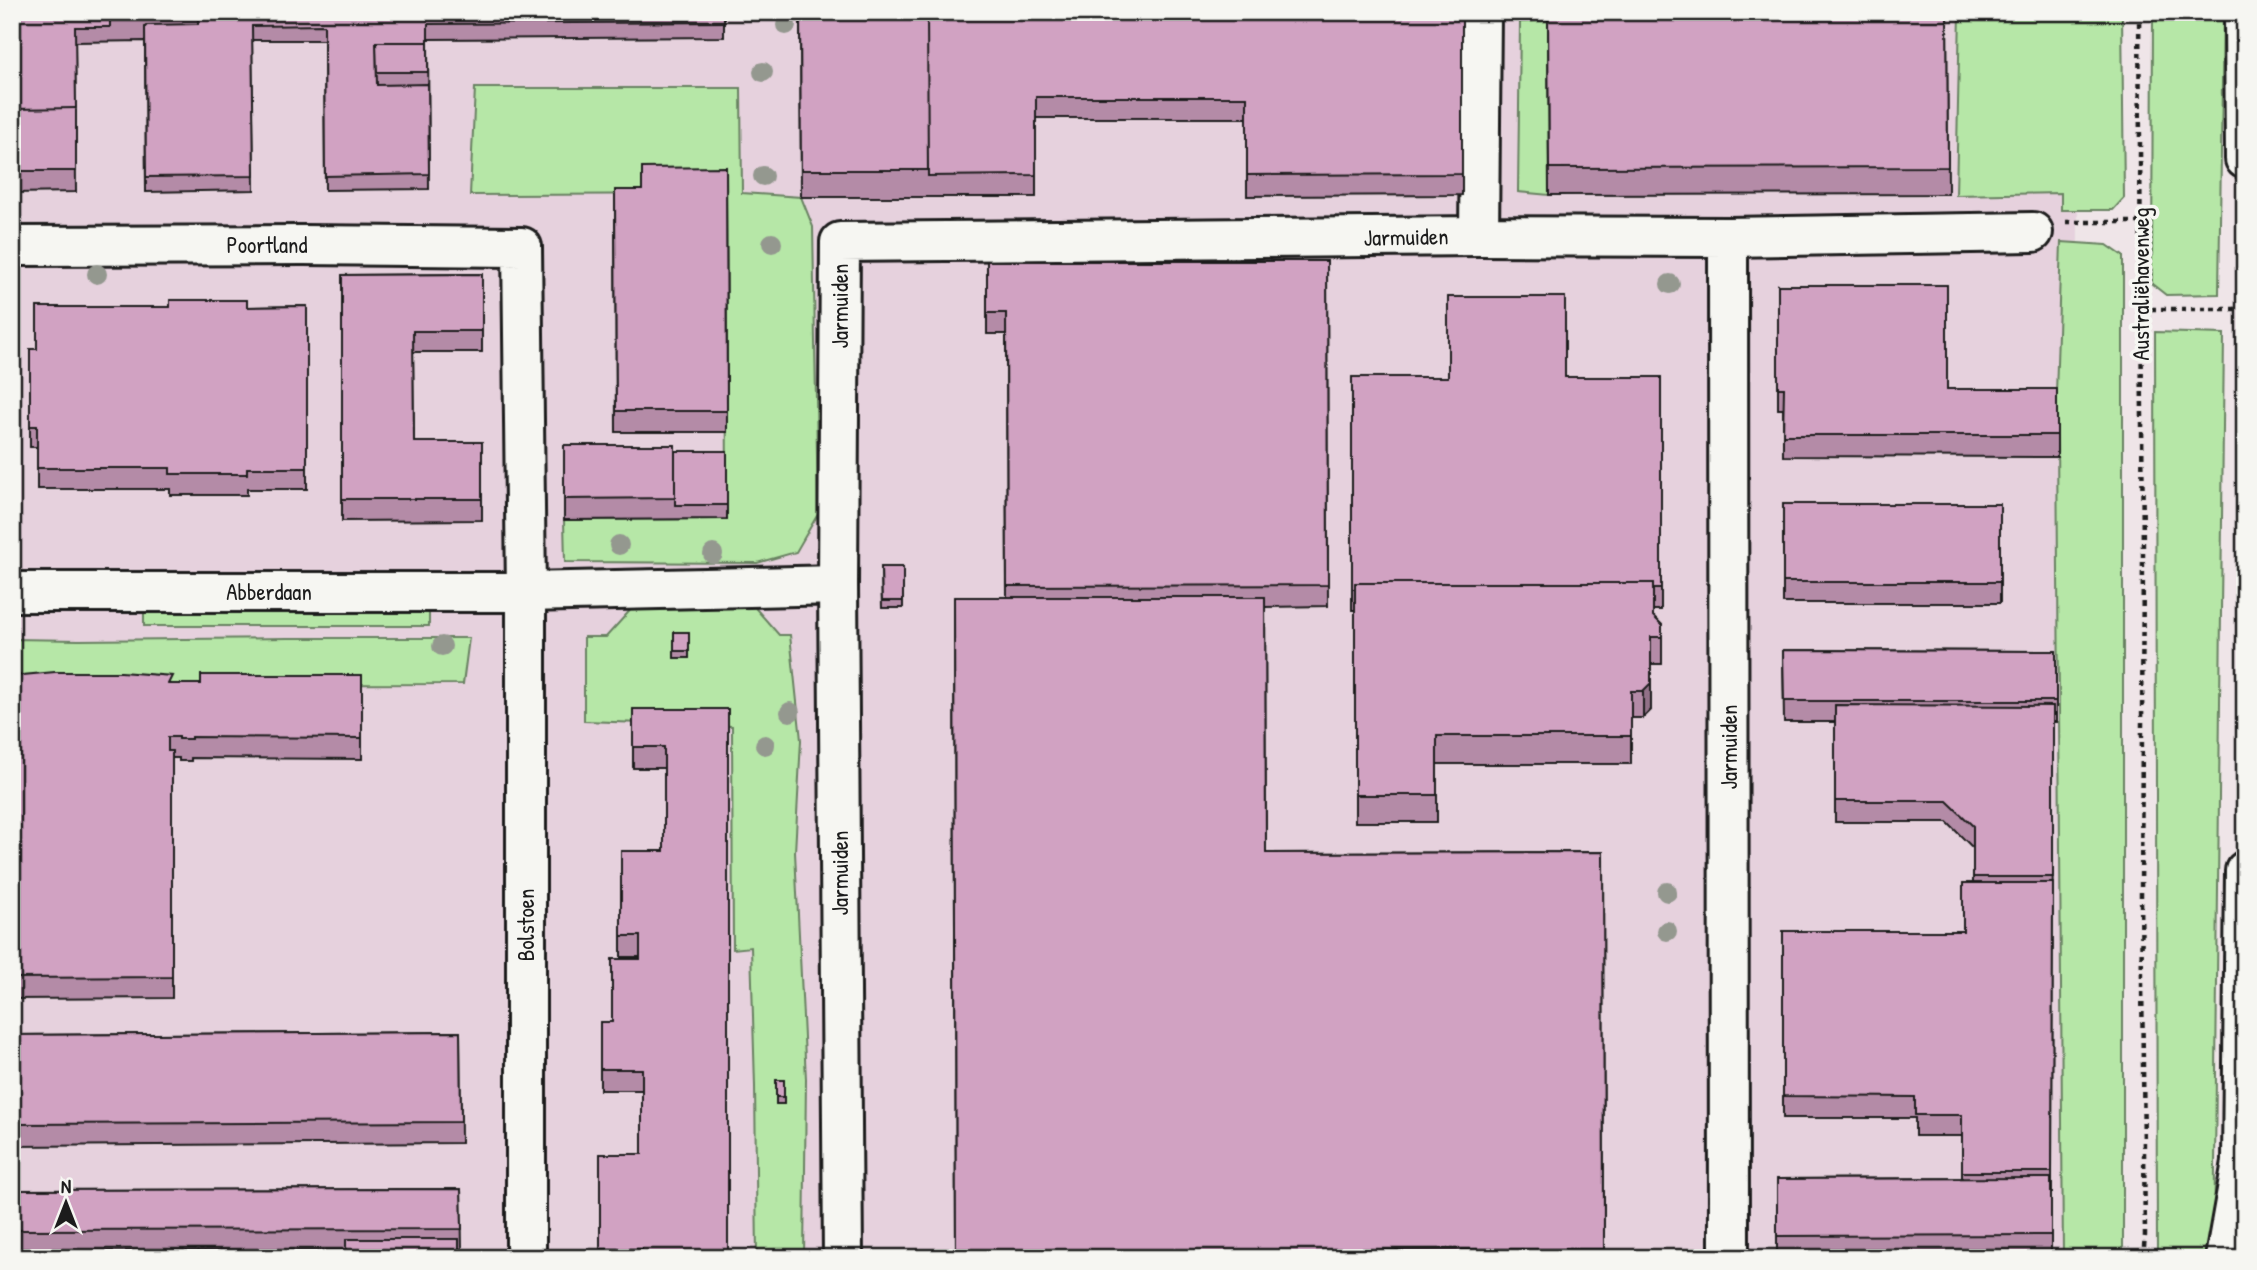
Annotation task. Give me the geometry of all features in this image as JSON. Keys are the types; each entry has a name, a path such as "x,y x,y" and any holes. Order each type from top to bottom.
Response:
{"street":[{"path":"1479,236 1481,12"},
{"path":"2244,12 2245,159"},
{"name":"Jarmuiden","path":"843,1258 838,585 840,242 1479,236 1727,237 2033,232"},
{"name":"Jarmuiden","path":"1727,237 1729,1258"},
{"name":"Poortland","path":"12,246 522,247 526,592"},
{"name":"Abberdaan","path":"12,592 526,592 838,585"},
{"name":"Bolstoen","path":"526,592 526,1258"},
{"path":"2225,1258 2243,1173 2245,871"}],"path":[{"name":"Australiëhavenweg","path":"2140,12 2143,1258"},
{"path":"2033,232 2053,222 2140,222"},
{"path":"2141,309 2245,309"}],"shaded area":[{"path":"12,12 2078,12 2077,1258 12,1258"}],"green space":[{"path":"1960,12 2122,12 2124,198 2113,210 2061,210 2061,193 1956,195"},
{"path":"2153,12 2223,12 2219,294 2166,295 2152,284"},
{"path":"1549,20 1549,195 1518,192 1520,22"},
{"path":"475,88 741,88 742,193 801,197 813,227 818,514 796,552 757,563 565,562 564,520 727,519 726,194 470,195"},
{"path":"2061,242 2107,245 2123,256 2123,1258 2063,1258 2055,424"},
{"path":"2155,332 2224,334 2214,1258 2157,1258"},
{"path":"750,602 779,635 790,635 801,740 795,852 806,1079 804,1258 757,1258 751,947 733,949 732,726 584,721 584,637 606,637 635,605"},
{"path":"144,607 429,607 429,626 144,626"},
{"path":"469,638 463,684 12,685 12,639"}],"building":[{"path":"12,12 110,12 110,27 75,27 76,108 12,109"},
{"path":"110,12 198,12 198,18 110,20"},
{"path":"198,12 724,12 724,22 428,24 428,42 376,42 377,85 428,84 429,174 325,176 324,25 252,26 254,176 146,177 145,27 198,24"},
{"path":"800,12 927,12 928,170 801,170"},
{"path":"927,12 1462,12 1462,174 1247,175 1247,97 1036,97 1036,175 928,176"},
{"path":"1548,12 1947,12 1948,167 1549,168"},
{"path":"376,42 428,42 428,72 377,72"},
{"path":"76,108 76,171 12,171 12,109"},
{"path":"726,167 727,411 616,411 615,190 642,190 642,168"},
{"path":"987,261 1327,261 1328,585 1007,586 1006,313 987,313"},
{"path":"482,274 482,331 413,331 414,442 482,442 482,499 342,499 342,275"},
{"path":"1778,285 1947,285 1947,389 2057,389 2057,435 1783,435 1784,388 1778,388"},
{"path":"1448,297 1565,297 1565,377 1661,377 1661,589 1653,589 1653,583 1355,583 1355,589 1352,589 1352,377 1448,377"},
{"path":"170,300 247,300 247,307 307,306 307,468 247,468 247,474 170,474 170,468 37,468 37,426 30,426 30,349 37,349 37,307 170,307"},
{"path":"564,445 675,445 675,498 564,499"},
{"path":"675,451 727,451 727,505 675,505"},
{"path":"1783,504 2000,504 2000,582 1783,582"},
{"path":"881,567 903,567 903,601 882,601"},
{"path":"1355,583 1653,583 1653,616 1662,625 1662,637 1651,637 1651,683 1643,691 1631,691 1631,736 1437,736 1437,795 1355,795"},
{"path":"954,597 1265,597 1266,853 1603,852 1604,1249 1371,1250 1371,1257 1256,1258 1188,1258 1188,1250 956,1251"},
{"path":"674,632 689,632 689,651 674,651"},
{"path":"1783,650 2056,651 2056,701 1784,701"},
{"path":"55,672 121,672 172,676 168,684 201,684 201,675 362,675 362,738 168,737 168,751 172,751 172,977 12,978 12,676"},
{"path":"1835,705 2053,706 2053,877 1973,877 1973,826 1947,801 1835,801"},
{"path":"633,709 728,709 728,1258 642,1258 642,1249 600,1249 600,1154 642,1154 642,1069 600,1069 600,1022 612,1022 612,959 640,959 640,936 621,936 621,851 664,851 664,747 633,747"},
{"path":"1963,883 2053,883 2052,1172 1962,1172 1962,1115 1915,1115 1915,1097 1783,1096 1783,931 1963,931"},
{"path":"460,1032 461,1122 12,1124 12,1035"},
{"path":"776,1080 784,1080 784,1097 776,1097"},
{"path":"2051,1178 2051,1235 1777,1236 1777,1179"},
{"path":"461,1189 462,1229 12,1230 12,1190"},
{"path":"346,1239 459,1239 459,1258 346,1258"},
{"path":"1828,1252 1973,1252 1973,1258 1828,1258"}]}
